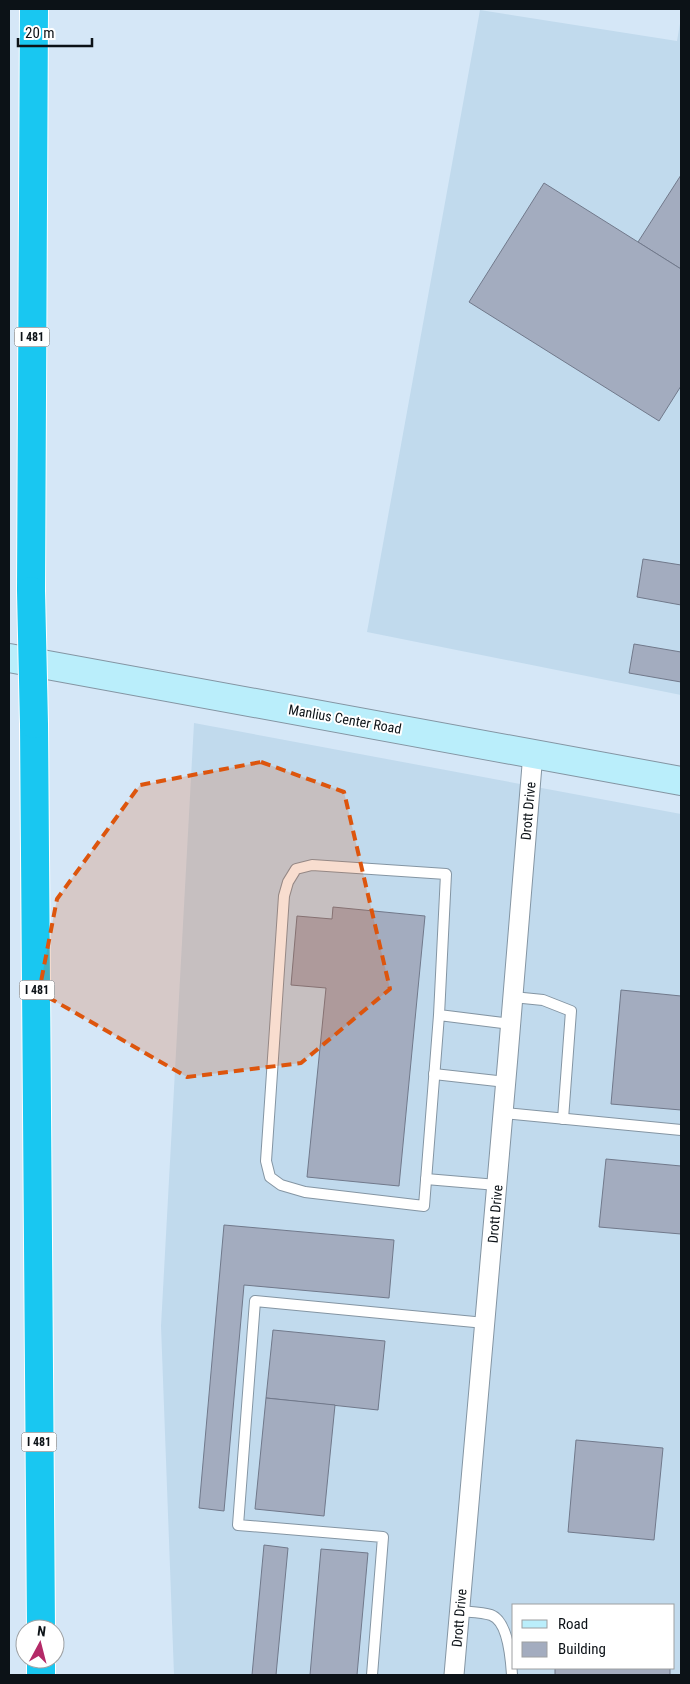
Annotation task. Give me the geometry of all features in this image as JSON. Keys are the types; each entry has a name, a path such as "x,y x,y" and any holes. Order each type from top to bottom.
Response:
{"highway":[{"name":"I 481","path":"34,9 31,591 34,724 40,1619"}],"main road":[{"name":"Manlius Center Road","path":"9,658 681,781"}],"street":[{"name":"Drott Drive","path":"454,1675 504,1113 533,753"}],"lane":[{"path":"312,864 446,874 434,1074 424,1206 306,1192 281,1185 270,1177 266,1161 284,896 288,882 296,869 312,864"},
{"path":"513,996 543,1000 571,1011 563,1119"},
{"path":"439,1015 511,1024"},
{"path":"434,1074 506,1082"},
{"path":"504,1113 681,1130"},
{"path":"426,1179 497,1185"},
{"path":"372,1675 383,1537 238,1525 255,1301 485,1323"},
{"path":"460,1611 492,1615 501,1622 511,1660 512,1675"}],"highlighted area":[{"path":"261,762 344,792 390,989 301,1063 187,1077 39,992 57,899 140,785"}],"shaded area":[{"path":"480,10 677,41 681,18 681,695 367,632"},
{"path":"194,723 681,814 681,1675 174,1675 161,1326"}],"building":[{"path":"681,175 681,269 638,242"},
{"path":"544,183 681,269 681,386 659,421 469,302"},
{"path":"643,559 681,565 681,605 637,597"},
{"path":"634,644 681,652 681,682 629,673"},
{"path":"333,907 425,916 399,1186 307,1177 326,988 291,985 297,916 332,919"},
{"path":"621,990 681,996 681,1110 611,1104"},
{"path":"606,1159 681,1166 681,1234 599,1227"},
{"path":"224,1225 394,1240 389,1298 244,1285 224,1511 199,1508"},
{"path":"273,1330 385,1341 378,1410 266,1398"},
{"path":"266,1398 335,1405 324,1516 255,1509"},
{"path":"576,1440 663,1448 654,1540 568,1532"},
{"path":"264,1545 288,1548 276,1675 252,1675"},
{"path":"321,1549 368,1553 357,1675 310,1675"},
{"path":"555,1669 670,1669 670,1675 555,1675"}]}
